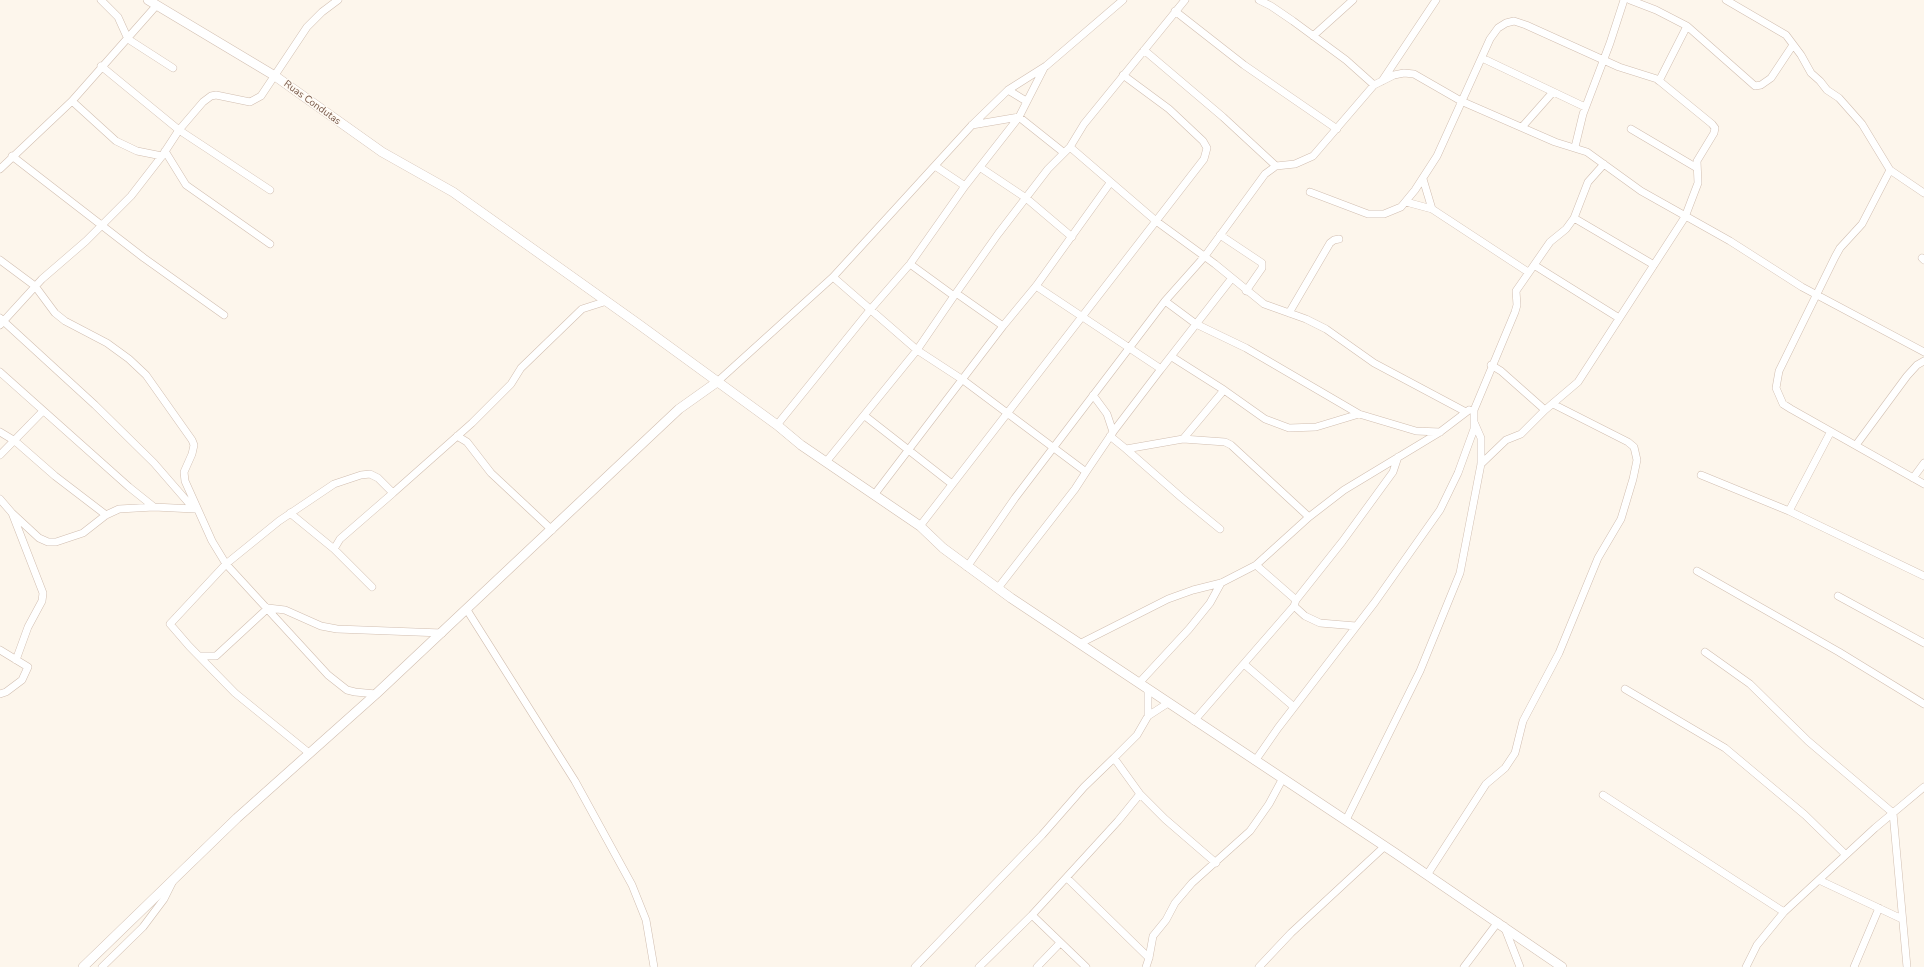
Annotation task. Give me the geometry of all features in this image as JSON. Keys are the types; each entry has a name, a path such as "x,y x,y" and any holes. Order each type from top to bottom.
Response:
{"street":[{"path":"101,0 118,17 128,39 173,68"},
{"name":"Ruas Condutas","path":"148,0 275,76 382,152 453,192 607,301 777,425 801,445 920,526 943,548 998,588 1194,721 1385,846 1562,967"},
{"path":"196,510 154,463 100,410 1,322 35,286 102,226 132,196 164,154 179,130 203,102 211,96 216,95 250,102 265,92 307,27 322,12 338,0"},
{"path":"83,967 175,878 309,753 376,694 467,610 679,409 717,382 833,276 972,125 1008,90 1046,66 1123,0"},
{"path":"826,462 917,350 955,294 1026,198 1063,152 1070,147 1084,124 1185,0"},
{"path":"1259,0 1273,3 1313,36 1346,60 1374,85"},
{"path":"1313,36 1352,0"},
{"path":"1382,80 1436,0"},
{"path":"1575,147 1585,107 1614,34 1624,0"},
{"path":"1630,0 1656,10 1687,26 1755,86 1760,85 1771,78 1794,45"},
{"path":"1726,0 1786,35 1811,73 1820,81 1826,90 1839,98 1862,124 1890,170 1924,193"},
{"path":"0,168 72,101 101,66 128,39 156,6"},
{"path":"1175,11 1244,65 1337,129"},
{"path":"1310,192 1375,214 1392,212 1406,202 1422,179 1442,145 1475,69 1482,58 1490,39 1498,28 1506,23 1514,21 1555,37 1603,60 1659,81 1707,119 1715,128 1711,138 1698,158 1698,183 1685,217 1619,318 1584,375 1521,434 1506,440 1481,464"},
{"path":"1659,81 1687,26"},
{"path":"1144,50 1276,166"},
{"path":"1482,58 1585,107"},
{"path":"101,66 179,130 270,190"},
{"path":"777,425 870,310 910,264 965,186 981,168 1019,117 1026,101 1046,66"},
{"path":"967,566 997,522 1055,448 1129,348 1165,301 1205,256 1265,174 1276,166 1295,164 1313,156 1374,85 1394,75 1404,73 1414,74 1461,101 1555,142 1587,152 1635,187 1685,217 1737,245 1816,294 1924,352"},
{"path":"920,526 1204,159 1207,148 1203,141 1170,109 1123,75"},
{"path":"1008,90 1026,101"},
{"path":"1522,127 1553,92"},
{"path":"72,101 116,141 137,151 164,154 186,185 270,244"},
{"path":"972,125 1019,117 1063,152"},
{"path":"1631,129 1697,168"},
{"path":"1070,147 1156,221 1205,256 1246,291 1264,304 1326,329 1374,363 1466,412"},
{"path":"12,156 102,226 224,316"},
{"path":"1255,761 1294,707 1406,560 1443,506 1458,473 1474,429 1473,414 1476,405 1515,312 1517,305 1516,291 1550,242 1566,229 1574,218 1588,182 1604,164"},
{"path":"935,166 965,186"},
{"path":"981,168 1026,198 1072,237"},
{"path":"1890,170 1867,216 1857,231 1840,248 1779,371 1776,388 1782,404 1924,484"},
{"path":"1422,179 1432,209"},
{"path":"874,495 1003,326 1036,286 1110,183"},
{"path":"1406,202 1432,209 1528,272"},
{"path":"1574,218 1654,264"},
{"path":"1220,235 1262,263 1262,268 1246,291"},
{"path":"1288,313 1330,243 1339,239"},
{"path":"0,260 35,286 56,313 65,321 107,343 129,358 146,375 194,445 192,454 184,472 185,481 196,510 212,542 226,564 328,675 347,690 376,694"},
{"path":"910,264 1003,326"},
{"path":"1534,265 1619,318"},
{"path":"833,276 917,350 963,380 1086,472"},
{"path":"998,588 1066,501 1111,434 1232,278"},
{"path":"1036,286 1082,315 1161,369"},
{"path":"334,549 340,539 457,436 511,384 521,368 582,309 607,301"},
{"path":"1165,301 1196,324 1246,348 1359,414 1416,431 1440,432"},
{"path":"1172,357 1265,418 1289,428 1316,427 1359,414"},
{"path":"1856,445 1907,376 1924,361"},
{"path":"1492,365 1501,371 1545,410"},
{"path":"0,372 154,507"},
{"path":"1183,439 1224,390"},
{"path":"1094,395 1107,414 1111,434 1182,498 1220,529"},
{"path":"1427,875 1486,784 1505,768 1515,753 1523,721 1559,653 1598,558 1622,519 1633,479 1637,460 1634,447 1628,442 1553,404"},
{"path":"1081,643 1168,599 1193,590 1221,583 1256,565 1309,517 1352,484 1440,432 1476,405"},
{"path":"0,455 43,411"},
{"path":"864,416 952,484"},
{"path":"1346,820 1420,671 1445,614 1460,573 1481,464 1481,438 1474,422"},
{"path":"0,432 15,440 55,476 106,514"},
{"path":"1789,511 1830,432"},
{"path":"457,436 467,442 491,473 552,530"},
{"path":"1126,449 1183,439 1225,442 1231,445 1309,517"},
{"path":"1194,721 1295,603 1393,472 1398,457"},
{"path":"1913,478 1924,463"},
{"path":"309,753 235,693 170,624 226,564 290,513 334,484 361,475 370,474 378,478 393,493"},
{"path":"1701,475 1789,511 1924,575"},
{"path":"0,499 12,513 39,538 48,542 72,538 83,534 106,514 119,509 154,507 196,510"},
{"path":"12,513 24,549 42,586 43,597 28,627 16,660"},
{"path":"290,513 334,549 372,587"},
{"path":"1256,565 1295,603 1305,616 1320,623 1356,626"},
{"path":"1697,571 1839,652 1924,704"},
{"path":"1138,682 1189,629 1210,603 1221,583"},
{"path":"1838,596 1924,643"},
{"path":"199,656 216,656 268,608 285,610 321,626 336,629 442,633"},
{"path":"467,610 564,763 632,884 646,920 654,967"},
{"path":"0,650 28,667 22,680 3,693 0,702"},
{"path":"1705,652 1741,677 1808,741 1893,813 1907,967"},
{"path":"1244,664 1294,707"},
{"path":"1625,689 1725,748 1805,815 1845,854"},
{"path":"1148,690 1148,716"},
{"path":"915,967 1037,840 1084,787 1137,734 1148,716 1168,703"},
{"path":"1114,758 1140,794 1165,820 1216,863"},
{"path":"1146,967 1153,936 1166,920 1175,903 1189,886 1216,863 1256,824 1283,778"},
{"path":"1746,967 1757,945 1784,912 1845,854 1924,786"},
{"path":"979,967 1067,878 1140,794"},
{"path":"1603,795 1784,912"},
{"path":"1259,967 1291,933 1385,846"},
{"path":"102,967 143,927 164,899 175,878"},
{"path":"1067,878 1149,958"},
{"path":"1819,880 1902,919"},
{"path":"1854,967 1879,908"},
{"path":"1032,915 1086,967"},
{"path":"1464,967 1501,924 1520,967"},
{"path":"1037,967 1060,943"}]}
